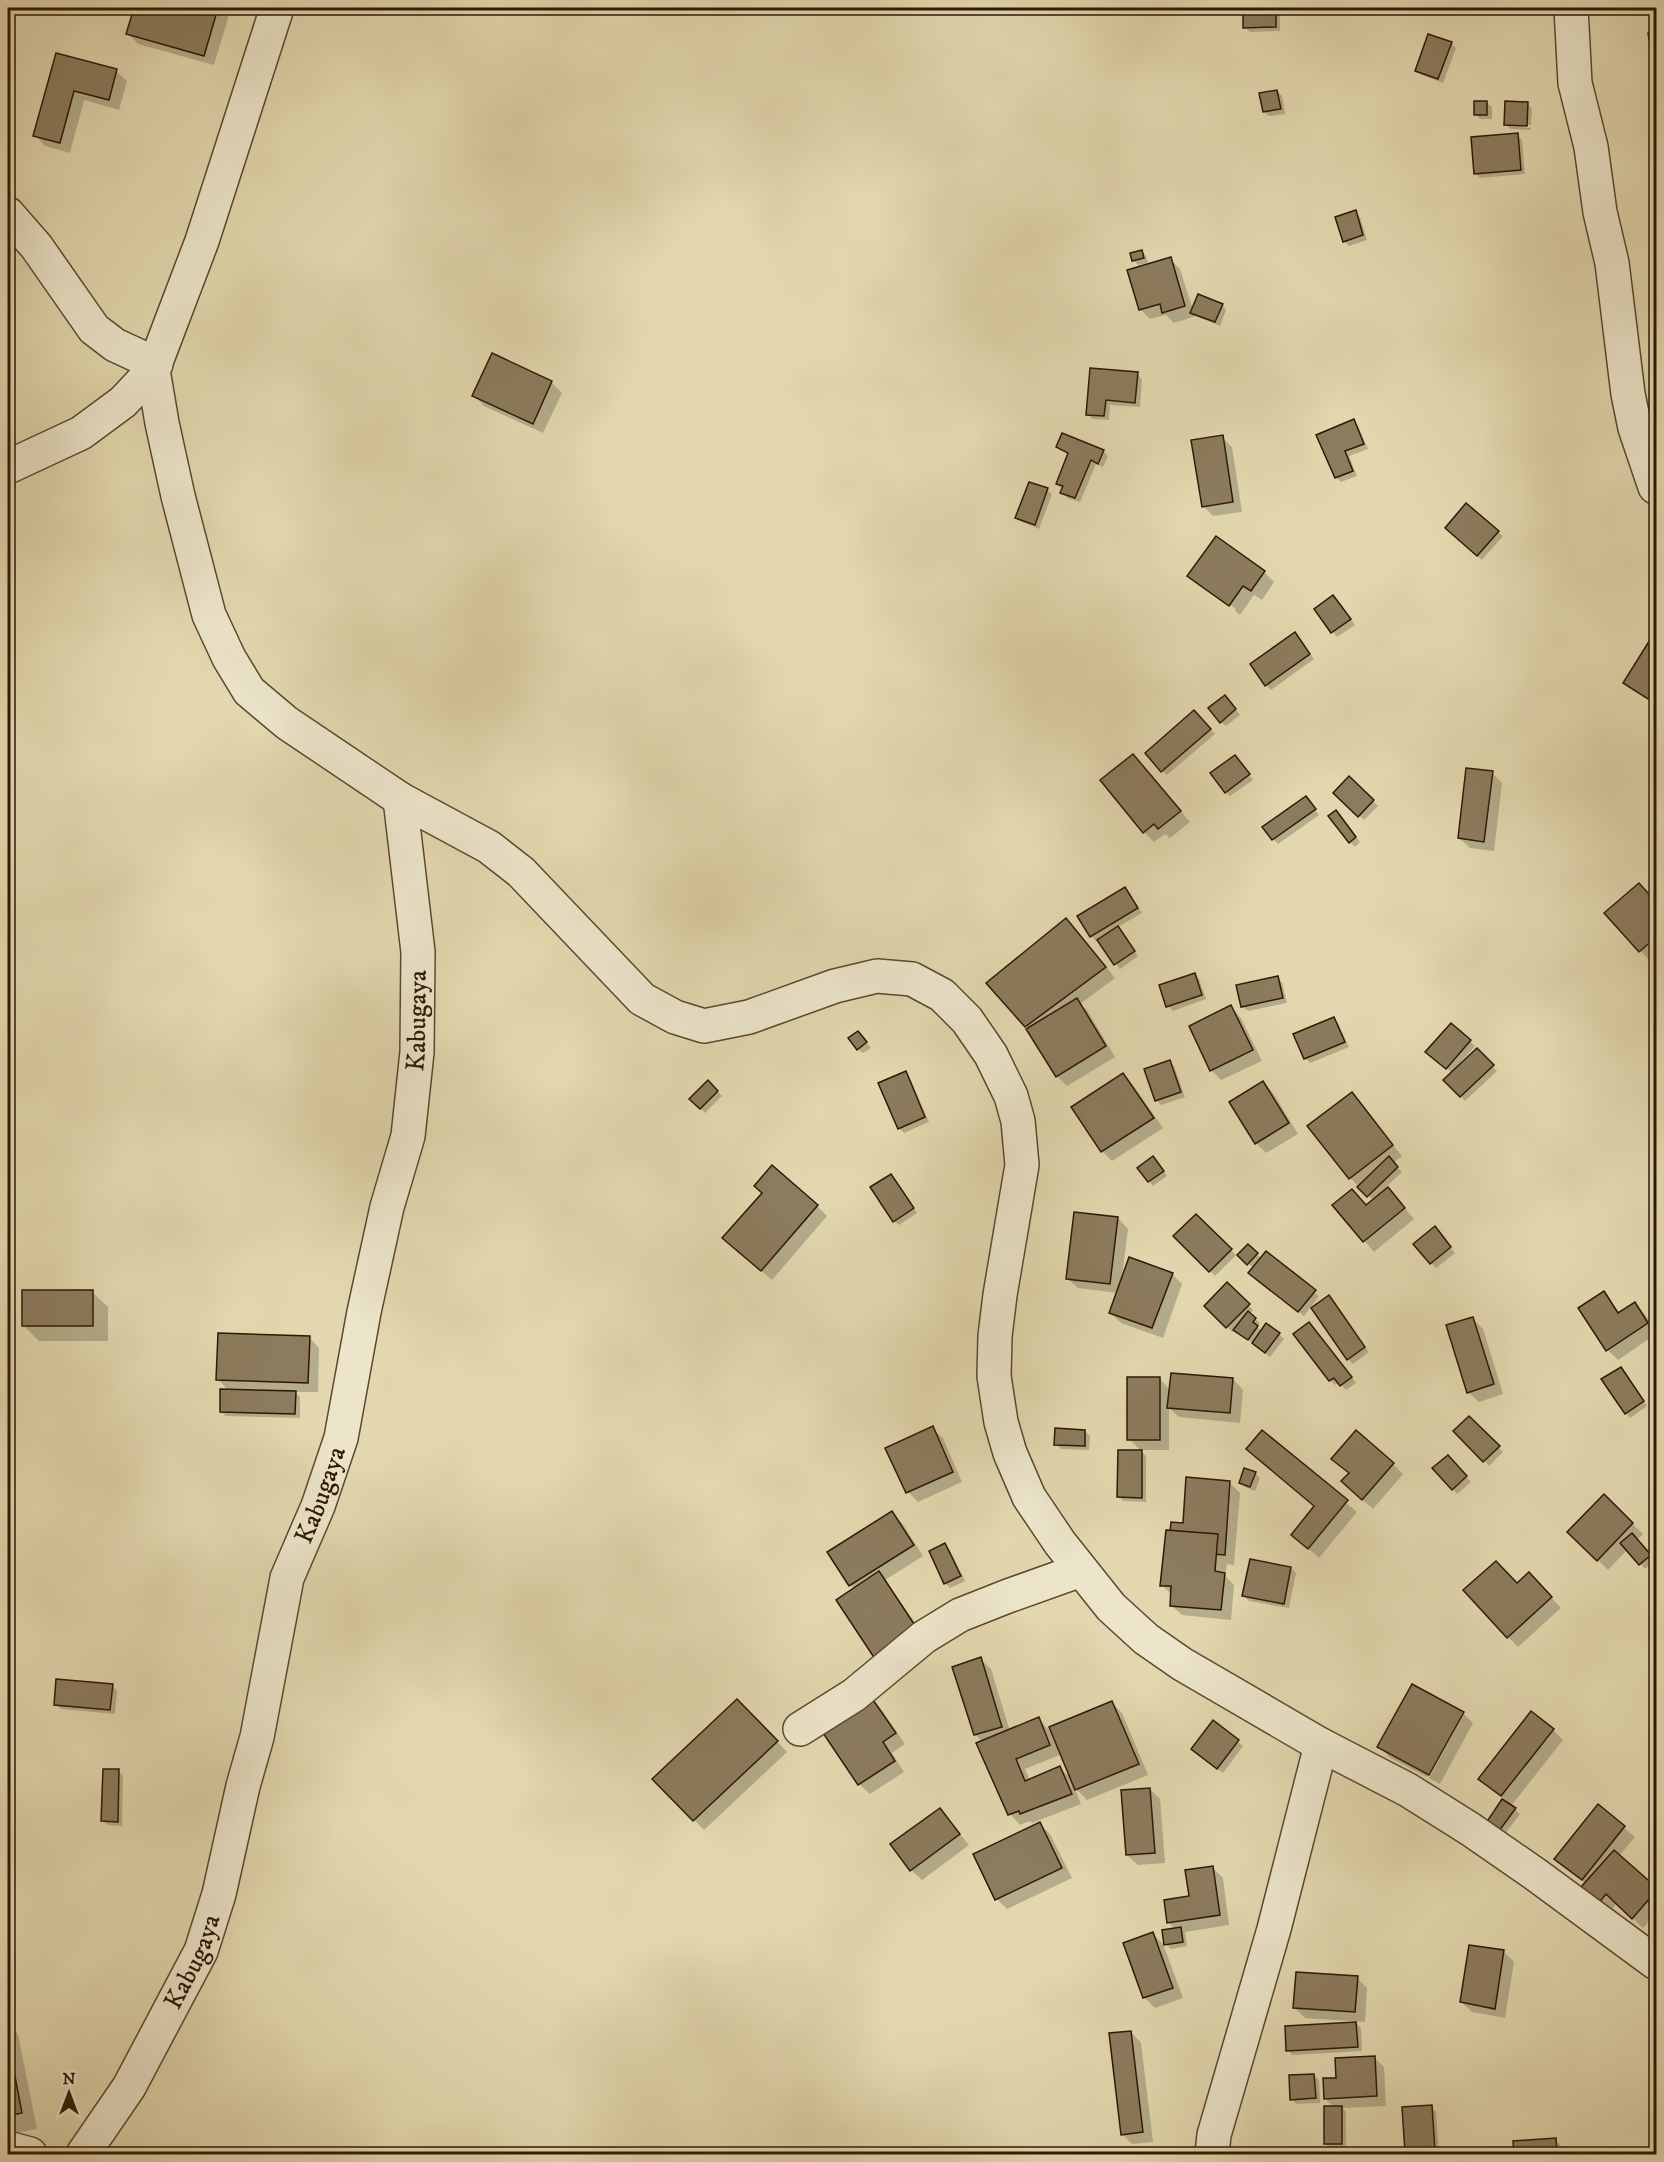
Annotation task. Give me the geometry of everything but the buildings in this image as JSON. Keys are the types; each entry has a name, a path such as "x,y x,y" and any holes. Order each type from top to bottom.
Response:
{"street":[{"path":"8,467 81,433 123,402 154,367 202,241 277,8"},
{"path":"1571,8 1575,83 1591,147 1600,212 1612,264 1628,394 1635,428 1655,487"},
{"path":"8,214 36,246 94,329 115,345 154,367"},
{"path":"154,367 162,423 178,496 209,615 228,658 249,690 287,723 400,799 489,847 521,872 642,999 675,1017 704,1026 749,1017 835,986 877,976 912,979 942,995 967,1020 992,1055 1011,1096 1018,1121 1022,1165 1000,1295 996,1336 994,1376 1001,1422 1010,1453 1029,1497 1081,1570 1111,1607 1146,1639 1182,1664 1321,1745 1408,1790 1461,1824 1535,1874 1656,1963"},
{"name":"Kabugaya","path":"83,2154 129,2087 201,1951 219,1894 243,1786 257,1737 287,1578 318,1506 341,1438 366,1300 387,1207 408,1136 417,1052 418,952 400,799"},
{"path":"800,1729 854,1695 924,1637 960,1615 1081,1570"},
{"path":"1212,2154 1214,2135 1274,1929 1321,1745"},
{"path":"8,2148 30,2154"}]}
